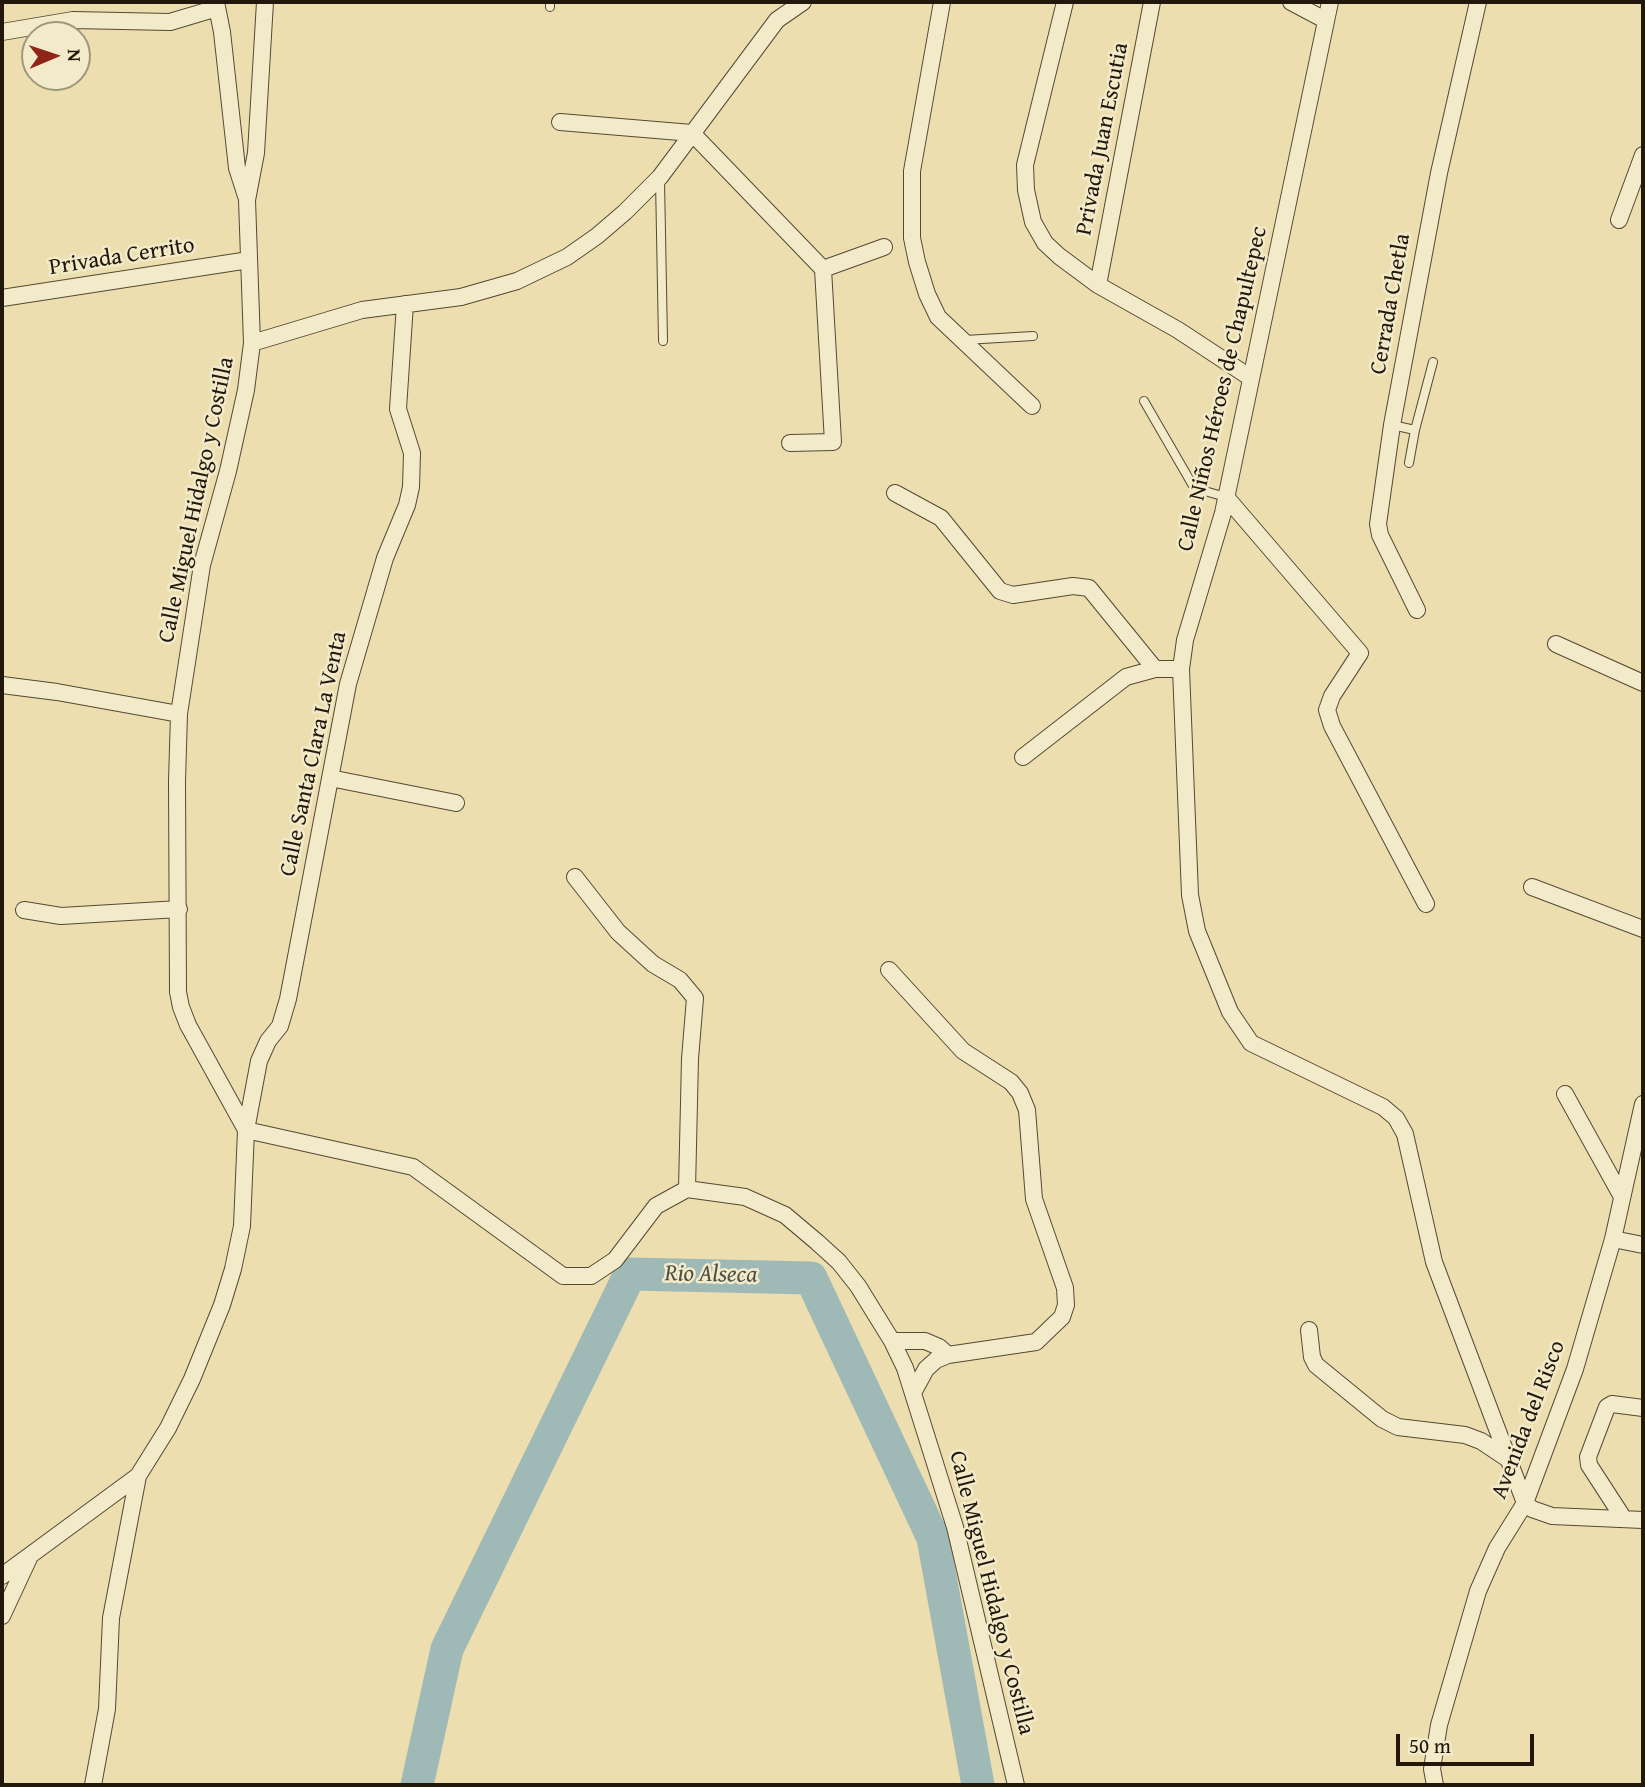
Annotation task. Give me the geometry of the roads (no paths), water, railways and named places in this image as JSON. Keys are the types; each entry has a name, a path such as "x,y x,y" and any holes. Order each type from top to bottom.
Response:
{"street":[{"name":"Calle Miguel Hidalgo y Costilla","path":"246,1130 181,1007 178,992 177,781 179,714 202,565 228,471 246,390 252,343 247,200 256,153 265,2"},
{"path":"252,343 362,310 472,294 517,281 567,257 625,212 660,177 777,20 803,2"},
{"path":"942,2 912,171 912,238 927,295 938,317 1032,406"},
{"path":"1065,2 1025,165 1026,190 1033,222 1045,243 1098,285 1178,330 1251,378"},
{"name":"Privada Juan Escutia","path":"1098,285 1153,2"},
{"path":"1291,2 1325,20"},
{"name":"Calle Niños Héroes de Chapultepec","path":"1330,2 1226,497 1185,640 1181,669 1190,895 1197,931 1215,978 1230,1012 1251,1043 1383,1107 1395,1118 1405,1134 1434,1262 1525,1503"},
{"name":"Cerrada Chetla","path":"1418,610 1380,535 1378,524 1392,425 1439,173 1478,2"},
{"path":"2,32 73,20 156,24 170,22 217,5 237,168 247,200"},
{"path":"560,122 692,133 823,269 833,442 790,443"},
{"path":"1619,220 1643,155"},
{"path":"823,269 884,247"},
{"name":"Privada Cerrito","path":"2,298 249,260"},
{"name":"Calle Santa Clara La Venta","path":"246,1130 259,1061 268,1041 280,1026 288,999 348,684 385,558 407,505 411,487 412,453 397,409 405,304"},
{"path":"895,493 941,518 1000,591 1013,595 1073,586 1089,589 1155,670"},
{"path":"1226,497 1360,653 1332,696 1327,710 1332,726 1426,904"},
{"path":"1556,644 1643,683"},
{"path":"1023,757 1126,677 1155,670 1181,669"},
{"path":"2,685 179,714"},
{"path":"330,778 456,803"},
{"path":"93,1785 107,1709 111,1618 138,1476 168,1428 192,1379 226,1293 242,1226 246,1130 413,1167 563,1276 591,1276 615,1260 656,1206 687,1189 690,1059 695,998 680,980 653,964 618,932 575,877"},
{"path":"1532,887 1643,929"},
{"path":"24,910 61,916 179,909"},
{"path":"889,970 962,1051 1011,1082 1020,1093 1027,1110 1034,1199 1065,1288 1066,1305 1062,1317 1036,1342 948,1355 936,1360 926,1368 913,1393"},
{"path":"1565,1094 1622,1197"},
{"name":"Avenida del Risco","path":"1435,1785 1432,1769 1439,1725 1478,1591 1497,1548 1525,1503 1575,1369 1613,1239 1643,1104"},
{"name":"Calle Miguel Hidalgo y Costilla","path":"687,1189 745,1198 785,1215 839,1262 858,1286 892,1341 913,1393 955,1527 1016,1785"},
{"path":"1613,1239 1643,1245"},
{"path":"1309,1331 1312,1356 1316,1365 1382,1419 1398,1427 1465,1435 1481,1441 1508,1459"},
{"path":"892,1341 925,1341 939,1347 948,1355"},
{"path":"1624,1519 1589,1465 1588,1457 1607,1407 1612,1404 1643,1408"},
{"path":"2,1576 138,1476"},
{"path":"1525,1503 1532,1509 1552,1516 1643,1520"},
{"path":"2,1616 30,1556"}],"lane":[{"path":"660,177 663,341"},
{"path":"962,340 1033,336"},
{"path":"1409,463 1433,362"},
{"path":"1144,401 1192,484 1201,490 1226,497"},
{"path":"1392,425 1415,430"}],"waterway":[{"name":"Rio Alseca","path":"417,1785 447,1649 630,1274 811,1278 933,1538 978,1785"}]}
